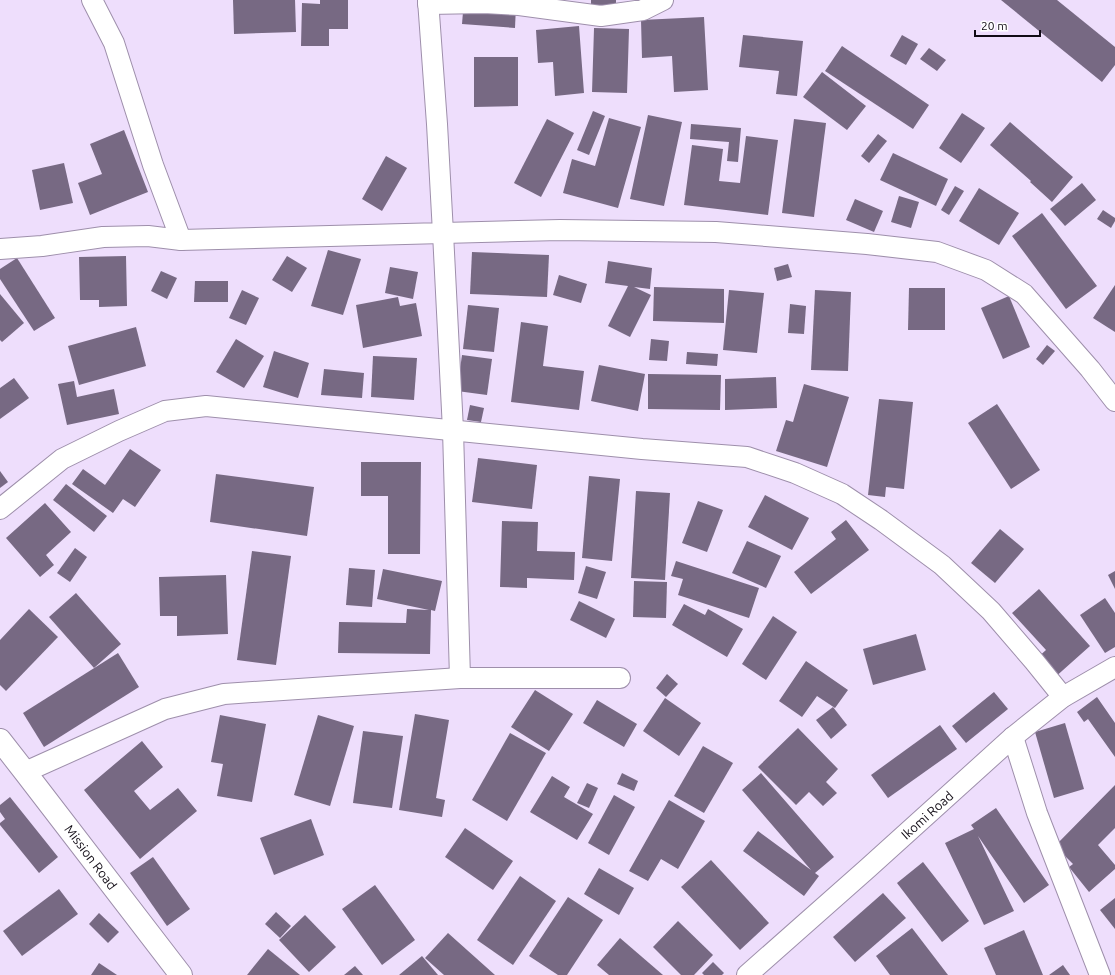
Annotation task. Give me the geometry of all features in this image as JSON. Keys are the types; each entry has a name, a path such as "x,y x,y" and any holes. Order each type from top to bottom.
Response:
{"street":[{"path":"92,0 114,43 153,166 181,240"},
{"path":"460,678 453,430 437,124 428,2 519,5 601,16 643,10 663,0"},
{"path":"0,250 42,246 102,237 148,236 181,240 560,230 716,232 866,244 937,252 986,270 1024,294 1090,369 1115,401"},
{"path":"0,509 62,459 119,431 165,411 206,406 634,448 747,457 802,476 842,494 881,520 942,565 992,611 1063,697"},
{"name":"Ikomi Road","path":"747,975 874,863 1013,737 1063,697 1115,667"},
{"path":"25,772 165,710 224,694 460,678 620,678"},
{"path":"1013,737 1037,813 1100,975"},
{"name":"Mission Road","path":"0,740 181,975"}],"building":[{"path":"233,0 295,0 296,32 234,34"},
{"path":"320,0 348,0 348,29 329,29 329,46 301,46 302,3 320,4"},
{"path":"464,0 516,5 515,28 462,24"},
{"path":"591,0 616,0 616,8 591,8"},
{"path":"1001,0 1057,0 1115,47 1115,65 1102,82"},
{"path":"704,17 708,90 674,92 672,56 642,58 641,20"},
{"path":"579,26 584,93 555,96 553,62 538,63 536,30"},
{"path":"594,28 629,29 627,93 592,92"},
{"path":"743,35 803,41 797,96 776,94 779,71 739,67"},
{"path":"902,35 918,44 906,65 890,56"},
{"path":"842,46 929,105 913,129 825,71"},
{"path":"929,48 946,60 937,71 920,59"},
{"path":"474,57 518,57 518,106 474,107"},
{"path":"822,72 866,106 847,130 803,97"},
{"path":"593,111 605,116 589,155 577,150"},
{"path":"962,113 985,128 961,163 939,148"},
{"path":"648,115 682,122 664,206 630,199"},
{"path":"609,118 641,127 618,208 563,193 572,159 595,166"},
{"path":"547,119 574,133 541,197 514,183"},
{"path":"794,119 826,123 814,217 782,213"},
{"path":"1010,122 1073,177 1052,202 1030,182 1031,181 990,145"},
{"path":"691,124 741,128 738,162 727,161 729,142 690,139"},
{"path":"124,130 148,192 90,215 78,183 102,174 90,144"},
{"path":"878,134 887,141 869,163 861,156"},
{"path":"746,136 778,140 768,215 684,205 692,145 723,149 719,181 740,183"},
{"path":"893,153 948,179 936,206 880,180"},
{"path":"386,156 407,168 382,211 362,199"},
{"path":"64,163 73,203 40,210 32,170"},
{"path":"1082,183 1096,200 1065,226 1050,209"},
{"path":"955,186 964,191 949,215 941,210"},
{"path":"979,188 1019,213 999,245 959,221"},
{"path":"899,196 919,202 911,228 891,222"},
{"path":"855,199 883,211 874,232 846,220"},
{"path":"1103,210 1115,218 1111,228 1097,219"},
{"path":"1042,213 1097,286 1066,309 1012,236"},
{"path":"328,250 361,259 343,315 311,306"},
{"path":"472,252 549,255 547,297 470,294"},
{"path":"126,256 127,306 99,307 99,300 80,300 79,257"},
{"path":"287,256 307,268 292,292 272,280"},
{"path":"17,258 55,318 34,331 0,279 0,269"},
{"path":"608,261 652,268 650,289 634,287 651,295 630,337 608,326 628,286 605,283"},
{"path":"788,264 792,277 777,281 774,268"},
{"path":"390,267 418,272 413,299 385,293"},
{"path":"161,271 177,278 167,299 151,291"},
{"path":"559,275 587,284 581,303 553,295"},
{"path":"195,281 228,281 228,302 194,302"},
{"path":"1115,285 1115,332 1093,318"},
{"path":"654,287 724,289 724,323 653,321"},
{"path":"909,288 945,288 945,330 908,330"},
{"path":"242,290 259,298 246,325 229,318"},
{"path":"729,290 764,293 757,353 723,350"},
{"path":"815,290 851,292 848,371 811,370"},
{"path":"0,294 24,323 2,342 0,340"},
{"path":"1009,296 1030,347 1003,359 981,308"},
{"path":"398,297 400,306 416,303 422,336 363,348 356,305"},
{"path":"790,304 806,306 804,334 788,333"},
{"path":"468,305 499,308 494,352 463,349"},
{"path":"521,322 548,326 543,366 584,371 579,410 511,402"},
{"path":"136,327 146,366 79,385 68,346"},
{"path":"236,339 264,356 244,388 216,372"},
{"path":"651,339 669,341 667,361 649,360"},
{"path":"1047,345 1055,351 1043,365 1036,359"},
{"path":"274,351 309,363 298,398 263,387"},
{"path":"687,352 718,354 717,366 686,364"},
{"path":"462,355 492,359 487,395 457,391"},
{"path":"373,356 417,358 414,400 371,397"},
{"path":"599,365 645,374 638,411 591,401"},
{"path":"324,369 364,373 362,398 321,395"},
{"path":"648,374 721,375 720,410 648,409"},
{"path":"776,377 777,408 725,410 725,379"},
{"path":"14,378 29,398 0,419 0,388"},
{"path":"74,381 77,397 114,389 119,414 67,425 58,384"},
{"path":"804,384 849,397 827,467 776,451 786,420 793,422"},
{"path":"879,399 913,402 904,489 886,487 885,497 868,495"},
{"path":"997,404 1040,470 1011,489 968,423"},
{"path":"470,405 484,408 481,422 467,420"},
{"path":"130,449 161,470 135,507 123,499 113,513 72,484 83,469 105,485"},
{"path":"478,458 537,465 532,509 472,502"},
{"path":"361,462 421,462 420,554 388,554 388,496 361,496"},
{"path":"0,471 8,482 0,488"},
{"path":"216,474 314,487 307,536 210,522"},
{"path":"589,476 620,479 612,561 582,558"},
{"path":"66,484 107,516 94,532 53,500"},
{"path":"636,491 670,493 665,580 631,578"},
{"path":"765,495 809,518 792,550 748,527"},
{"path":"698,501 723,510 707,552 682,543"},
{"path":"45,503 71,532 46,555 54,565 40,577 6,538"},
{"path":"846,520 869,550 811,594 794,572 836,539 831,532"},
{"path":"502,521 538,522 537,551 575,552 574,580 527,578 527,588 500,587"},
{"path":"1000,529 1024,549 995,583 971,563"},
{"path":"747,541 781,556 766,588 732,573"},
{"path":"75,548 87,557 70,582 57,573"},
{"path":"252,551 291,556 276,665 237,660"},
{"path":"676,561 759,588 749,618 678,595 683,579 671,576"},
{"path":"586,566 606,572 597,599 578,593"},
{"path":"349,568 375,570 372,607 346,605"},
{"path":"383,569 442,581 435,611 431,610 430,654 338,653 339,622 406,623 407,609 429,610 377,599"},
{"path":"1115,571 1115,589 1108,575"},
{"path":"226,575 228,634 177,636 177,616 160,616 159,577"},
{"path":"634,581 667,582 666,618 633,617"},
{"path":"1039,589 1090,646 1053,679 1036,659 1046,650 1012,613"},
{"path":"76,593 121,644 94,668 49,617"},
{"path":"1105,598 1115,613 1115,647 1105,653 1080,615"},
{"path":"579,601 615,619 606,638 570,620"},
{"path":"684,604 705,615 708,609 743,629 727,657 672,625"},
{"path":"29,609 58,637 6,691 0,685 0,640"},
{"path":"773,616 797,632 766,680 742,664"},
{"path":"916,634 926,670 873,685 863,649"},
{"path":"118,653 139,687 44,747 23,713"},
{"path":"806,661 848,690 835,708 817,696 802,717 779,701"},
{"path":"667,674 678,684 666,697 656,688"},
{"path":"535,690 573,714 549,751 511,727"},
{"path":"994,692 1008,709 966,743 952,726"},
{"path":"1097,697 1115,723 1115,757 1088,719 1084,722 1077,712"},
{"path":"665,698 701,723 679,756 643,731"},
{"path":"597,700 637,724 624,747 583,723"},
{"path":"833,707 847,725 831,739 816,720"},
{"path":"415,714 449,720 436,798 445,800 442,817 399,810"},
{"path":"220,715 266,724 252,802 217,796 223,764 211,762"},
{"path":"318,715 354,726 330,806 294,795"},
{"path":"1065,723 1084,789 1054,798 1035,732"},
{"path":"940,725 957,749 888,798 871,775"},
{"path":"798,728 838,769 826,782 837,793 823,806 809,792 796,805 758,767"},
{"path":"363,731 403,736 392,808 353,803"},
{"path":"510,733 546,753 507,821 472,800"},
{"path":"142,741 163,767 134,791 150,810 178,788 197,811 140,859 84,790"},
{"path":"703,746 733,763 704,813 674,796"},
{"path":"622,773 638,781 634,791 617,784"},
{"path":"761,773 834,857 815,873 819,876 804,896 743,851 758,831 811,870 742,790"},
{"path":"552,776 570,787 564,797 593,814 577,840 530,812"},
{"path":"587,783 598,788 589,808 577,803"},
{"path":"1115,785 1115,828 1098,845 1115,865 1115,869 1089,892 1069,867 1073,864 1055,846"},
{"path":"614,795 635,807 609,855 588,843"},
{"path":"10,797 58,857 39,873 0,825 0,823 5,819 0,812 0,805"},
{"path":"669,800 705,821 678,869 661,859 648,881 629,871"},
{"path":"996,808 1049,885 1024,903 978,836 1014,911 984,925 945,843 974,829 971,825"},
{"path":"311,819 324,855 274,875 260,838"},
{"path":"465,828 513,861 493,890 445,857"},
{"path":"153,857 190,909 167,926 130,873"},
{"path":"711,860 769,923 740,950 681,887"},
{"path":"923,862 969,921 942,942 897,883"},
{"path":"599,868 634,888 619,915 584,894"},
{"path":"520,876 556,901 513,965 477,940"},
{"path":"375,885 415,940 382,965 342,909"},
{"path":"59,889 78,914 22,956 3,931"},
{"path":"883,893 906,918 855,962 833,937"},
{"path":"568,897 603,920 567,975 558,975 529,956"},
{"path":"1115,898 1115,929 1100,910"},
{"path":"276,912 291,926 280,938 265,924"},
{"path":"99,913 119,932 108,943 89,924"},
{"path":"305,915 336,947 309,972 279,940"},
{"path":"678,921 713,955 694,975 681,975 653,947"},
{"path":"912,928 948,975 890,975 876,956"},
{"path":"1024,930 1043,975 996,975 984,948"},
{"path":"448,933 495,975 444,975 425,958"},
{"path":"620,938 663,975 609,975 597,965"},
{"path":"268,949 300,975 247,975"},
{"path":"422,956 438,975 399,975"},
{"path":"713,962 724,973 722,975 704,975 702,973"},
{"path":"99,963 117,975 91,975"},
{"path":"1063,965 1070,975 1049,975"},
{"path":"355,966 363,975 344,975"}]}
